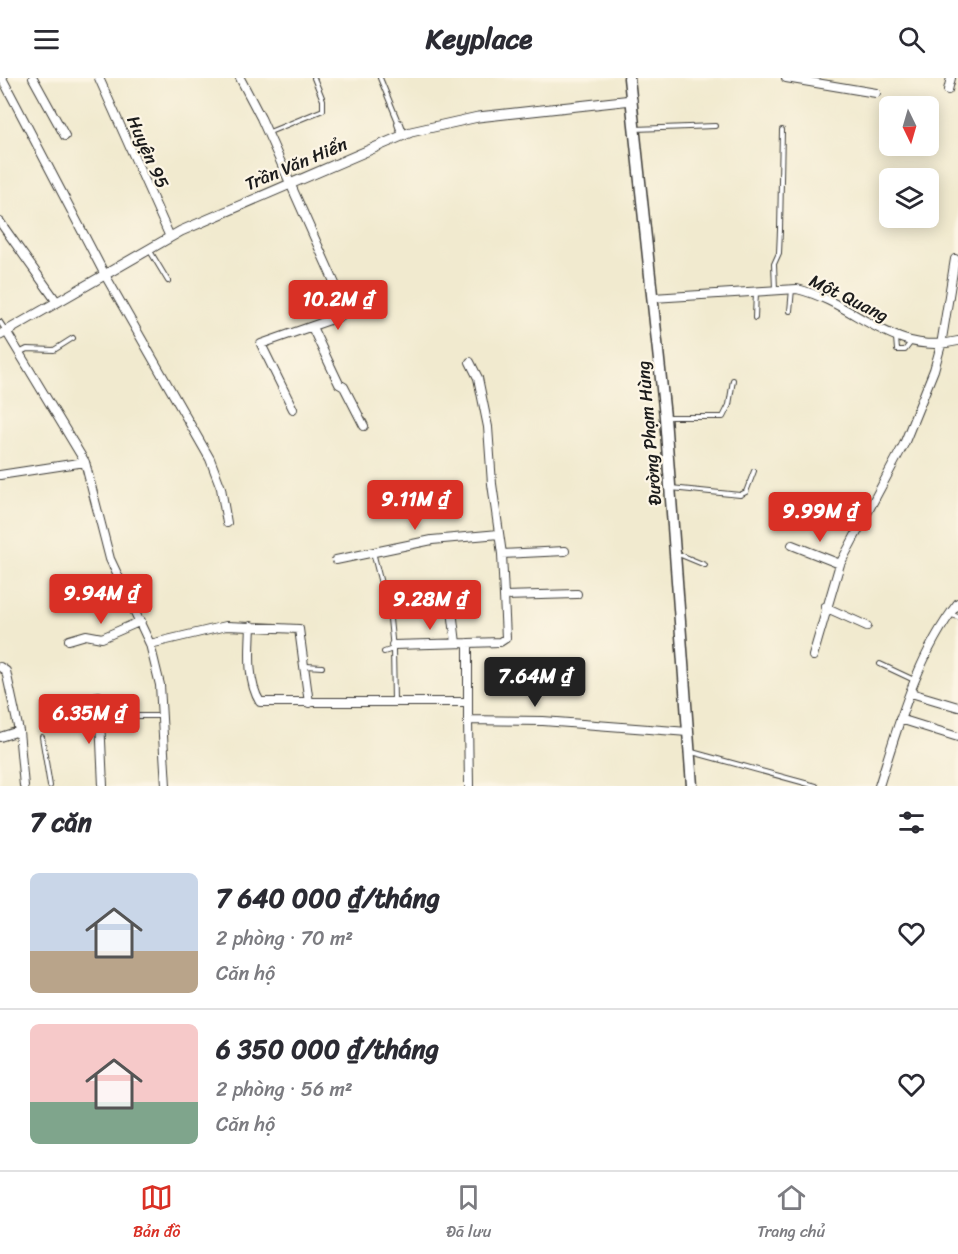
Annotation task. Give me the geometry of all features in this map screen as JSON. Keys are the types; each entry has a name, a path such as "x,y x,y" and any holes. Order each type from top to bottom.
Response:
{"main road":[{"name":"Đường Phạm Hùng","path":"629,78 665,417 692,786"}],"street":[{"path":"33,78 65,136"},
{"name":"Huyện 95","path":"99,78 170,237"},
{"path":"240,78 345,304 341,316 261,344 293,409"},
{"path":"786,78 810,80 876,93"},
{"path":"948,90 951,78"},
{"path":"2,86 210,459 221,488 227,523"},
{"name":"Trần Văn Hiển","path":"3,333 53,296 101,267 149,250 170,237 288,180 401,129 547,108 632,100"},
{"path":"0,222 53,296"},
{"path":"813,656 825,607 840,564 904,444 941,345 955,259"},
{"name":"Một Quang","path":"653,298 792,289 813,293 896,338 941,345 958,341"},
{"path":"312,327 338,383 344,387 364,426"},
{"path":"3,333 19,353 85,462 110,559 150,644 160,685 166,786"},
{"path":"393,647 505,641 502,554 486,415 478,378 470,362"},
{"path":"0,475 85,462"},
{"path":"336,560 432,540 499,534"},
{"path":"792,545 840,564"},
{"path":"502,554 565,551"},
{"path":"450,594 456,643"},
{"path":"504,596 577,594"},
{"path":"879,786 915,680 932,641 958,603"},
{"path":"825,607 867,626"},
{"path":"69,640 86,635 102,638 141,621"},
{"path":"150,644 226,626 299,629 302,658 306,666 309,703"},
{"path":"251,626 250,655 258,700 264,703 468,702"},
{"path":"468,643 469,786"},
{"path":"0,667 6,670 19,731 24,786"},
{"path":"911,693 958,707"},
{"path":"53,706 95,694 99,696 104,786"},
{"path":"900,719 958,736"},
{"path":"468,720 543,721 688,732"},
{"path":"0,737 19,731"}],"lane":[{"path":"267,133 323,110 325,106 314,78"},
{"path":"380,78 401,129"},
{"path":"634,129 715,126"},
{"path":"775,289 774,261 779,254 782,130"},
{"path":"149,250 168,281"},
{"path":"790,311 792,289"},
{"path":"754,318 756,291"},
{"path":"0,322 3,333"},
{"path":"19,353 27,349 54,350 73,338"},
{"path":"665,417 723,417 729,405 733,380"},
{"path":"670,488 740,495 746,492 754,471"},
{"path":"373,551 390,619 394,702"},
{"path":"675,553 705,565"},
{"path":"949,614 958,617"},
{"path":"384,652 393,647"},
{"path":"880,664 915,680"},
{"path":"306,666 322,667"},
{"path":"138,717 162,716"},
{"path":"42,737 50,786"},
{"path":"689,752 816,786"}]}
